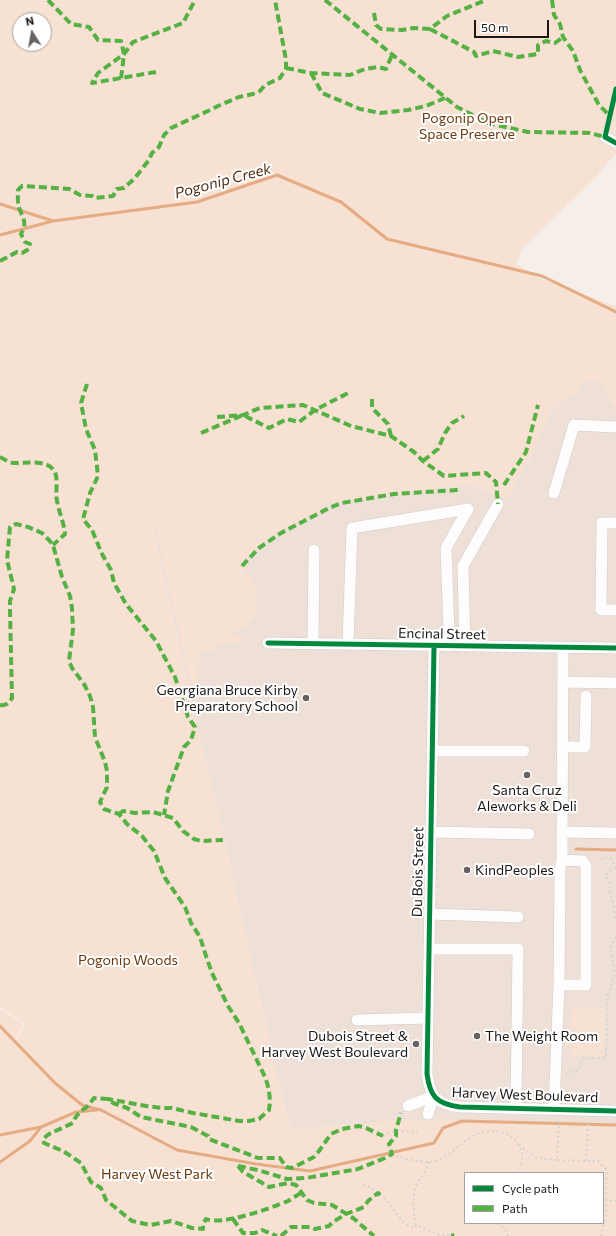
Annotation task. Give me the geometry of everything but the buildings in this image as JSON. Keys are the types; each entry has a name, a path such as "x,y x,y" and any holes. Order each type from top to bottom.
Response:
{"street":[{"path":"605,137 616,143"},
{"path":"554,493 574,425 616,427"},
{"path":"465,646 463,566 498,504"},
{"path":"348,644 352,528 468,509 446,548 449,632 448,646"},
{"path":"616,523 602,524 601,610 616,610"},
{"path":"313,644 314,550"},
{"name":"Encinal Street","path":"268,643 616,648"},
{"name":"Du Bois Street","path":"434,646 427,1074 429,1086 434,1096"},
{"path":"554,1109 559,985 560,870 562,860 563,832 563,647"},
{"path":"563,682 616,683"},
{"path":"562,747 585,747 586,696"},
{"path":"432,751 524,751"},
{"path":"431,832 529,834"},
{"path":"563,832 616,833"},
{"path":"559,985 586,985 586,866 583,861 562,860"},
{"path":"430,914 518,917"},
{"path":"429,949 518,949 516,1108"},
{"path":"356,1020 428,1018"},
{"path":"428,1114 434,1096"},
{"name":"Harvey West Boulevard","path":"408,1106 434,1096 446,1105 453,1106 616,1111"}],"path":[{"path":"601,860 603,858 612,859 615,865 614,868 606,875 610,884 616,919"},
{"path":"563,1077 566,1074 578,1070 582,1058 606,1057 607,998 615,974 610,956 610,950 616,936"},
{"path":"557,1160 559,1120"},
{"path":"586,1161 588,1122"},
{"path":"383,1136 396,1130 418,1133"},
{"path":"389,1144 393,1155 402,1158 429,1162 451,1154 470,1138 483,1132 495,1131 504,1132 512,1137 518,1144 537,1158 598,1161 607,1170 606,1214 604,1223"},
{"path":"518,1144 522,1153 523,1161 518,1172"},
{"path":"416,1225 413,1204 414,1194 417,1184 428,1169 429,1162"},
{"path":"363,1184 373,1188 384,1198 401,1220 408,1226 415,1228 416,1225"},
{"path":"606,1200 616,1201"},
{"path":"499,1224 505,1229 508,1236"},
{"path":"601,1236 604,1224"},
{"path":"416,1225 437,1234 456,1236"}],"shaded area":[{"path":"616,359 616,1123 290,1129 152,524 471,484 507,498 532,455 556,396"}],"green space":[{"path":"0,0 616,0 616,153 597,176 523,248 516,264 536,277 616,306 616,408 609,401 606,388 595,381 583,382 573,396 561,400 551,415 554,401 532,455 507,498 471,484 312,504 299,511 315,505 329,506 271,535 239,564 254,581 257,614 244,627 229,634 241,637 239,642 219,644 216,651 199,651 197,712 155,526 158,524 152,525 290,1129 402,1120 616,1123 616,1236 0,1236 0,1009 24,1024 15,1039 16,1040 26,1024 0,1007"},
{"path":"571,1007 605,1008 604,1056 570,1056"}],"waterway":[{"name":"Pogonip Creek","path":"0,235 53,221 197,202 277,175 341,202 387,239 542,276 616,312"},
{"path":"0,204 53,221"},
{"path":"576,849 616,850"},
{"path":"0,1026 55,1083 82,1105 101,1110 177,1150 256,1164 310,1171 434,1143 443,1128 462,1121 616,1125"},
{"path":"0,1162 30,1141 41,1127 76,1112 97,1110"},
{"path":"0,1135 41,1127"}],"marked path":[{"path":"48,0 71,24 89,27 98,40 121,41 124,54 121,79"},
{"path":"156,72 92,83 98,73 124,54 133,42 183,23 195,0"},
{"path":"0,261 17,252 22,253 29,249 30,244 25,242 21,234 24,227 24,222 18,205 18,190 22,186 69,189 80,195 92,196 95,198 113,196 117,189 124,188 135,178 149,160 152,153 159,147 164,135 171,128 239,97 260,91 265,85 280,78 286,68 286,60 275,0"},
{"path":"325,0 457,107 488,123 528,132 590,133 605,137 606,134"},
{"path":"374,13 376,25 381,29 430,29 447,16 486,0"},
{"path":"552,0 554,15 560,24 563,37 573,51 580,70 599,105 609,115"},
{"path":"430,29 474,52 476,56 493,51 518,57 538,54 538,45 546,41 555,43 563,37"},
{"path":"286,68 311,73 350,75 365,69 378,67 386,69 392,55"},
{"path":"311,73 322,93 360,109 380,113 408,110 426,106 445,98"},
{"path":"87,384 81,403 86,429 95,450 98,476 90,493 83,519 92,530 102,554 111,570 114,583 126,604 156,641 175,677 188,717 195,727 191,740 184,747 168,791 164,815"},
{"path":"201,433 243,415 269,428 287,419 299,422 315,410 350,392"},
{"path":"372,399 372,408 388,424 391,436"},
{"path":"217,417 243,415 260,408 303,405 351,426 391,436 444,476 486,473 496,482 498,504"},
{"path":"504,485 526,452 538,405"},
{"path":"423,461 438,449 445,433 452,423 464,416"},
{"path":"0,457 12,463 40,463 47,465 55,473 56,495 65,534 53,545"},
{"path":"242,566 259,548 281,533 329,508 342,503 394,494 458,490"},
{"path":"0,705 7,704 12,698 10,601 14,589 7,560 10,527 16,524 42,533 53,545 62,577 70,596 73,630 69,661 90,696 93,707 95,737 107,771 107,787 100,802 104,809 119,814 127,824 142,836 154,851 165,878 185,907 191,923 200,937 212,973 228,1006 239,1023 265,1077 270,1097 269,1110 259,1119 249,1121 239,1121 172,1108 146,1106 108,1099"},
{"path":"119,814 123,811 135,813 153,812 173,818 183,831 194,839 201,841 223,840"},
{"path":"301,1193 288,1201 247,1215 213,1221 206,1219 203,1224 203,1229 192,1228 171,1221 150,1225 132,1221 106,1200 101,1188 91,1182 81,1163 63,1151 44,1143 43,1139 49,1134 73,1123 77,1115 88,1106 94,1098 108,1099 141,1117 191,1127 208,1136 209,1139 258,1158 280,1158 286,1167 292,1168 314,1157 331,1134 342,1129 359,1126 383,1136"},
{"path":"238,1166 258,1170 287,1179 306,1178 358,1169 392,1154 389,1144 396,1136 396,1130 401,1113"},
{"path":"238,1166 243,1172 269,1187 288,1183 296,1185 307,1200 314,1203 332,1205 353,1218 374,1236"},
{"path":"281,1236 291,1227 310,1227 315,1229 329,1226 346,1214 364,1207 368,1201 378,1193 380,1195"},
{"path":"233,1219 243,1233 255,1233 262,1230 277,1236"}],"cycle path":[{"path":"616,89 605,137 616,143"},
{"path":"268,643 616,648"},
{"path":"434,646 427,1074 430,1088 436,1098 440,1101 452,1106 460,1107 616,1111"}],"place":[{"name":"Georgiana Bruce Kirby Preparatory School","path":"306,698"},
{"name":"Santa Cruz Aleworks & Deli","path":"527,775"},
{"name":"KindPeoples","path":"467,870"},
{"name":"The Weight Room","path":"477,1036"},
{"name":"Dubois Street & Harvey West Boulevard","path":"416,1044"}],"park label":[{"name":"Pogonip Open Space Preserve","path":"467,126"},
{"name":"Pogonip Woods","path":"128,960"},
{"name":"Harvey West Park","path":"157,1174"}]}
